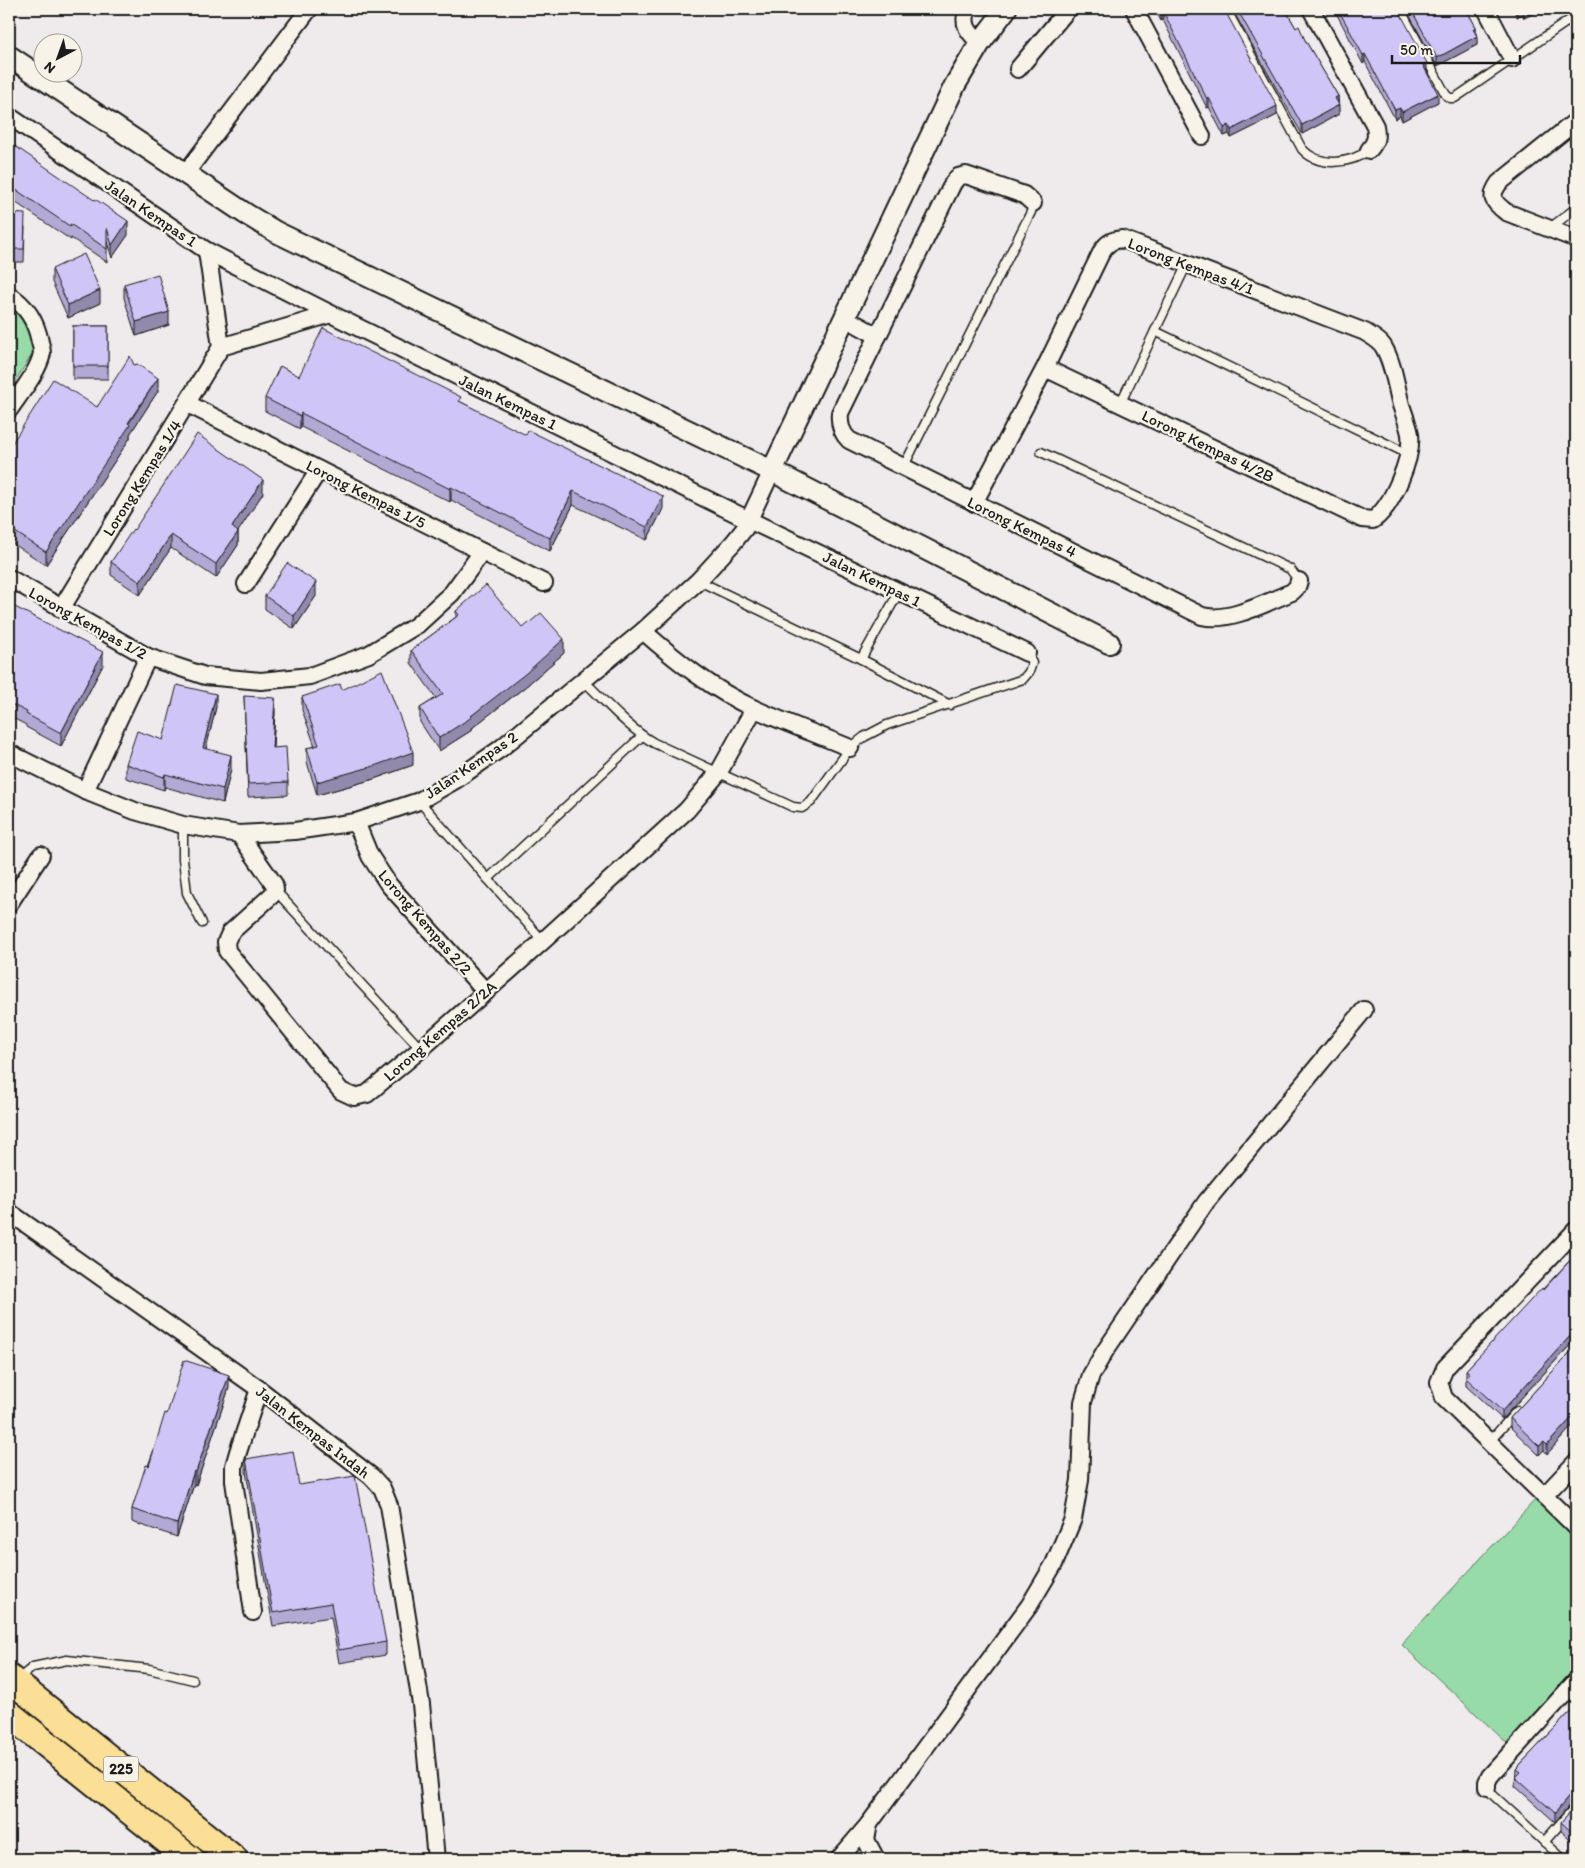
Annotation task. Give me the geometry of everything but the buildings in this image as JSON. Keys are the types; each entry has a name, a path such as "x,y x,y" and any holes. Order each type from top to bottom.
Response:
{"highway":[{"name":"225","path":"11,1680 234,1859"},
{"name":"225","path":"9,1714 190,1859"}],"street":[{"path":"185,174 309,9"},
{"path":"968,9 965,24 968,32 980,43"},
{"path":"772,471 955,85 980,43 1006,9"},
{"path":"1018,69 1068,9"},
{"path":"1134,9 1202,136"},
{"path":"1311,9 1374,126 1377,135 1369,150"},
{"path":"1486,9 1512,59"},
{"path":"9,56 185,174 276,232 772,471 1109,643"},
{"name":"Jalan Kempas 1","path":"9,116 207,251 330,314 749,520 1028,653"},
{"path":"1576,121 1499,183 1494,190 1493,198 1497,205 1506,212 1576,239"},
{"name":"Lorong Kempas 4","path":"1033,203 1024,196 966,175 958,177 952,183 840,413 839,421 844,435 849,440 903,468 1193,612 1210,618 1230,616 1292,592 1297,587 1299,581"},
{"name":"Lorong Kempas 4/1","path":"974,503 1045,368 1102,251 1110,242 1122,239 1365,332 1382,344 1389,361 1410,434 1408,454 1395,490 1383,511 1373,520"},
{"path":"207,251 221,347 330,314"},
{"path":"9,295 23,305 32,317 42,352 37,366 9,410"},
{"path":"845,318 878,336"},
{"name":"Lorong Kempas 1/4","path":"62,609 221,347"},
{"name":"Lorong Kempas 4/2B","path":"1045,368 1362,520 1373,520"},
{"name":"Lorong Kempas 1/5","path":"188,404 544,583"},
{"path":"246,584 319,470"},
{"name":"Jalan Kempas 2","path":"9,753 85,791 135,811 183,825 239,834 295,831 356,822 419,801 500,749 643,631 698,581 733,543 749,520 772,471"},
{"name":"Lorong Kempas 1/2","path":"9,578 148,657 205,676 261,681 310,676 370,654 416,625 452,593 482,552"},
{"path":"643,631 673,658 697,675 754,709 850,748"},
{"path":"85,791 148,657"},
{"name":"Lorong Kempas 2/2A","path":"275,890 272,895 230,933 226,942 227,951 341,1091 354,1098 366,1094 486,992 687,810 719,772 754,709"},
{"name":"Lorong Kempas 2/2","path":"356,822 370,856 389,885 486,992"},
{"path":"239,834 274,884 275,890"},
{"path":"9,904 41,855"},
{"path":"839,1859 869,1824 1029,1606 1054,1564 1073,1519 1080,1480 1083,1402 1091,1376 1105,1351 1206,1202 1364,1010"},
{"name":"Jalan Kempas Indah","path":"9,1212 259,1389 371,1476 382,1488 389,1505 421,1704 436,1859"},
{"path":"1576,1230 1445,1368 1439,1382 1444,1398 1576,1527"},
{"path":"253,1612 234,1474 238,1452 259,1389"},
{"path":"1544,1496 1576,1462"},
{"path":"1487,1787 1490,1776 1576,1681"},
{"path":"869,1824 866,1840 876,1859"}],"lane":[{"path":"1226,9 1302,149 1309,157 1318,161 1347,161 1359,158 1369,150"},
{"path":"1400,9 1446,95 1450,98 1455,98 1574,17 1576,13"},
{"path":"903,468 1031,212 1033,203"},
{"path":"1550,229 1576,208"},
{"path":"1120,404 1188,264"},
{"path":"1155,331 1408,454"},
{"path":"1041,452 1290,569 1299,581"},
{"path":"698,581 861,659 950,705"},
{"path":"861,659 899,592"},
{"path":"584,680 642,736 793,807 802,808 811,802 850,748 864,737 887,725 1024,679 1032,663 1028,653"},
{"path":"488,879 642,736"},
{"path":"419,801 543,941"},
{"path":"183,825 183,859 187,893 202,923"},
{"path":"275,890 421,1049"},
{"path":"1489,1442 1522,1406"},
{"path":"11,1680 33,1667 67,1660 149,1669 193,1680"},
{"path":"1487,1787 1493,1795 1563,1859"},
{"path":"1544,1842 1576,1806"}],"green space":[{"path":"9,300 33,319 36,348 9,391"},
{"path":"1535,1500 1576,1539 1576,1668 1507,1743 1401,1644"}]}
